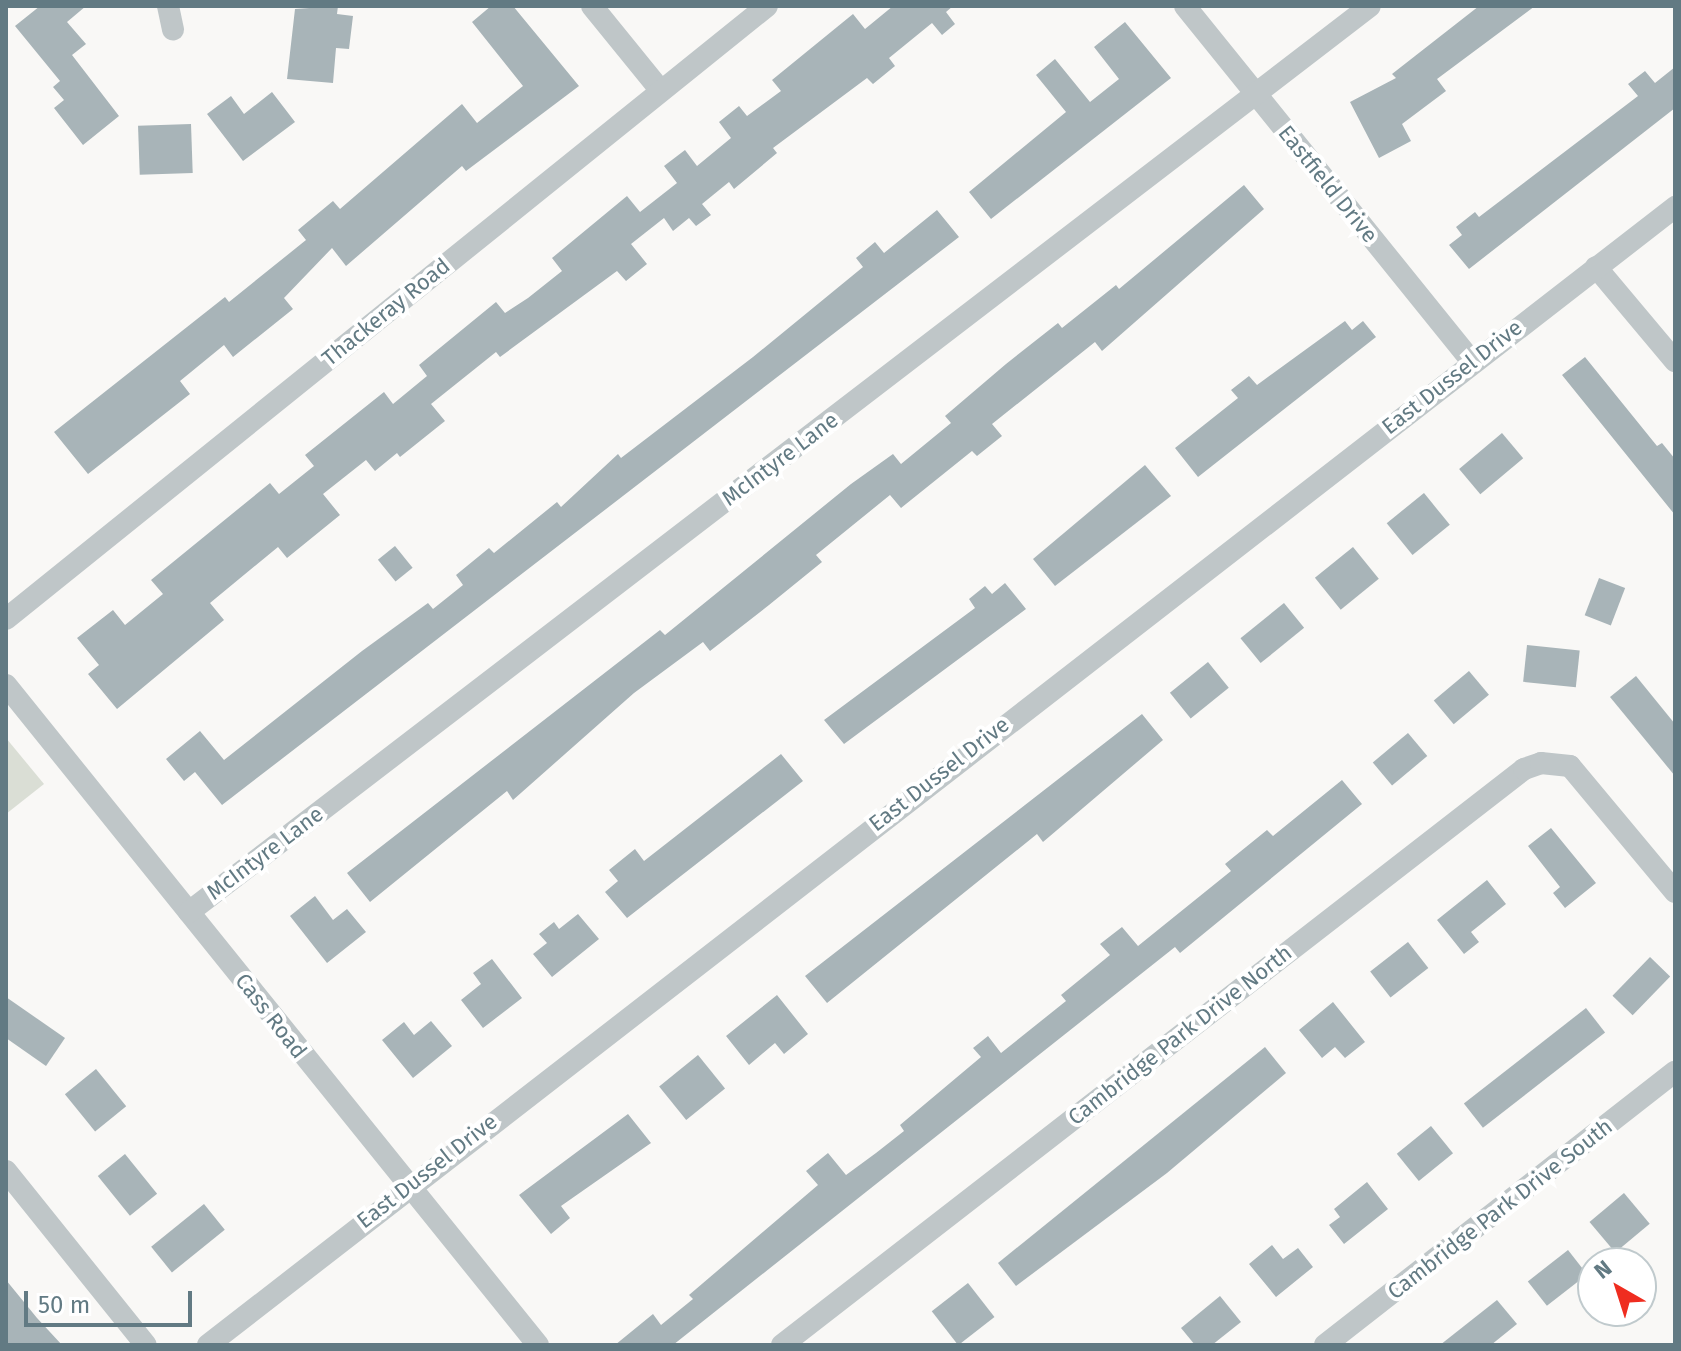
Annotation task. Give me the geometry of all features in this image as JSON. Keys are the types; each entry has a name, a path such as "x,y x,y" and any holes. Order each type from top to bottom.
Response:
{"street":[{"path":"168,6 173,29"},
{"path":"592,6 661,91"},
{"name":"Thackeray Road","path":"6,619 767,6"},
{"name":"Eastfield Drive","path":"1185,6 1472,362"},
{"name":"McIntyre Lane","path":"189,912 1370,6"},
{"name":"East Dussel Drive","path":"208,1345 406,1186 1675,207"},
{"path":"1596,267 1675,361"},
{"name":"Cass Road","path":"6,685 406,1186 538,1345"},
{"name":"Cambridge Park Drive North","path":"782,1345 1507,779 1541,763 1570,766 1675,892"},
{"name":"Cambridge Park Drive South","path":"1325,1345 1675,1072"},
{"path":"6,1171 146,1345"}],"shaded area":[{"path":"6,738 44,784 6,814"}],"building":[{"path":"40,6 86,6 67,22 86,44 72,55 119,116 83,145 54,108 64,100 53,87 60,81 15,26"},
{"path":"338,6 337,14 353,16 349,49 336,48 333,83 287,79 295,9"},
{"path":"491,6 513,6 579,86 466,171 462,166 346,266 332,248 284,298 293,309 233,357 224,345 180,381 190,394 88,474 54,432 225,297 229,302 306,240 298,230 333,201 340,209 462,104 477,123 523,86 472,22"},
{"path":"893,6 953,6 946,12 955,24 942,35 932,23 889,58 895,66 873,84 867,78 773,148 777,153 734,189 729,182 702,204 711,215 696,226 689,218 673,231 664,218 631,244 647,264 626,281 617,271 500,357 496,352 431,404 445,421 400,457 397,453 375,471 366,460 323,494 340,515 287,558 278,547 210,603 224,620 117,709 88,674 99,665 77,638 113,610 125,625 163,594 151,580 270,483 279,494 314,466 305,455 384,392 393,404 427,376 419,365 496,302 505,313 562,271 552,258 627,196 640,212 677,183 664,166 685,150 697,166 731,138 719,122 739,106 747,116 781,91 772,80 853,14 865,29"},
{"path":"1479,6 1535,6 1437,79 1446,91 1402,124 1411,141 1379,158 1350,102 1396,78 1392,74"},
{"path":"1125,22 1171,78 991,219 969,192 1066,112 1036,75 1055,59 1090,102 1119,79 1094,47"},
{"path":"1675,67 1675,108 1469,269 1449,245 1462,235 1456,227 1475,212 1479,217 1638,96 1628,84 1645,71 1655,83"},
{"path":"272,92 295,122 243,161 207,114 231,96 244,114"},
{"path":"191,124 193,173 140,175 138,126"},
{"path":"1244,185 1264,209 1102,351 1095,342 992,424 1002,436 977,456 972,451 901,508 890,495 816,555 822,562 769,605 710,651 703,642 634,693 513,800 507,791 370,902 347,873 660,630 665,635 851,484 893,454 901,464 951,423 945,416 1006,364 1058,323 1062,328 1116,285 1119,289"},
{"path":"937,210 959,237 222,805 195,772 184,781 166,759 200,731 224,760 362,651 428,603 433,609 463,585 456,575 489,548 494,553 557,502 561,507 618,454 621,458 753,357 863,267 856,258 875,242 884,253"},
{"path":"1345,321 1352,330 1363,321 1376,337 1198,477 1175,448 1238,398 1231,390 1249,376 1257,385"},
{"path":"1585,357 1657,446 1662,443 1675,459 1675,515 1562,375"},
{"path":"1502,433 1523,458 1480,494 1459,469"},
{"path":"1145,465 1171,496 1055,586 1033,559"},
{"path":"1424,493 1450,525 1412,555 1387,523"},
{"path":"395,546 413,568 396,582 378,560"},
{"path":"1353,547 1379,579 1341,610 1315,578"},
{"path":"1599,578 1625,588 1611,625 1585,615"},
{"path":"1005,583 1026,609 844,744 824,720 975,608 969,599 985,586 992,594"},
{"path":"1284,603 1304,628 1261,663 1240,638"},
{"path":"1527,645 1580,651 1576,687 1523,682"},
{"path":"1208,662 1229,688 1191,718 1170,693"},
{"path":"1469,671 1489,695 1454,724 1434,701"},
{"path":"1636,676 1675,724 1675,776 1610,697"},
{"path":"1142,714 1163,740 1043,842 1037,834 827,1003 805,976"},
{"path":"1408,733 1427,756 1392,786 1373,763"},
{"path":"781,754 803,781 627,918 605,892 618,881 609,870 635,849 644,861"},
{"path":"1342,780 1362,804 1180,953 1175,947 673,1345 615,1345 653,1314 661,1325 693,1299 689,1295 818,1185 806,1171 828,1153 846,1175 904,1131 900,1125 981,1057 973,1048 988,1036 1001,1053 1066,1001 1061,995 1110,955 1100,944 1122,927 1138,946 1231,871 1225,864 1267,830 1273,836"},
{"path":"1551,828 1596,883 1565,908 1553,893 1560,887 1528,846"},
{"path":"1487,880 1506,904 1471,932 1479,942 1464,954 1437,920"},
{"path":"315,896 333,920 347,909 366,932 327,963 290,916"},
{"path":"578,914 599,939 552,977 533,954 547,943 539,934 554,922 559,929"},
{"path":"1408,942 1428,968 1390,998 1370,972"},
{"path":"1650,957 1670,976 1633,1015 1612,996"},
{"path":"492,959 522,998 483,1028 461,1000 481,984 473,973"},
{"path":"777,995 808,1034 784,1054 775,1043 749,1065 726,1036"},
{"path":"6,997 65,1038 46,1066 6,1038"},
{"path":"1333,1002 1365,1042 1345,1058 1335,1047 1322,1058 1299,1030"},
{"path":"1586,1008 1605,1032 1483,1128 1464,1103"},
{"path":"431,1021 452,1046 413,1078 382,1040 404,1022 414,1035"},
{"path":"1265,1047 1286,1073 1167,1173 1016,1286 998,1263"},
{"path":"698,1055 725,1088 686,1120 659,1086"},
{"path":"96,1069 126,1106 95,1131 65,1094"},
{"path":"628,1114 651,1143 561,1206 570,1218 551,1234 519,1195"},
{"path":"1431,1126 1453,1153 1419,1181 1397,1154"},
{"path":"125,1154 157,1194 130,1216 98,1176"},
{"path":"1367,1182 1388,1209 1344,1244 1329,1225 1340,1217 1334,1209"},
{"path":"1624,1193 1650,1224 1622,1247 1611,1247 1590,1222"},
{"path":"204,1204 225,1230 172,1272 151,1247"},
{"path":"1272,1245 1283,1259 1298,1248 1313,1267 1276,1297 1249,1264"},
{"path":"1568,1250 1577,1262 1577,1282 1547,1306 1528,1281"},
{"path":"6,1280 37,1318 62,1345 6,1345"},
{"path":"968,1283 994,1317 958,1345 932,1311"},
{"path":"1220,1296 1241,1322 1212,1345 1195,1345 1181,1328"},
{"path":"1497,1300 1517,1324 1491,1345 1440,1345"}]}
